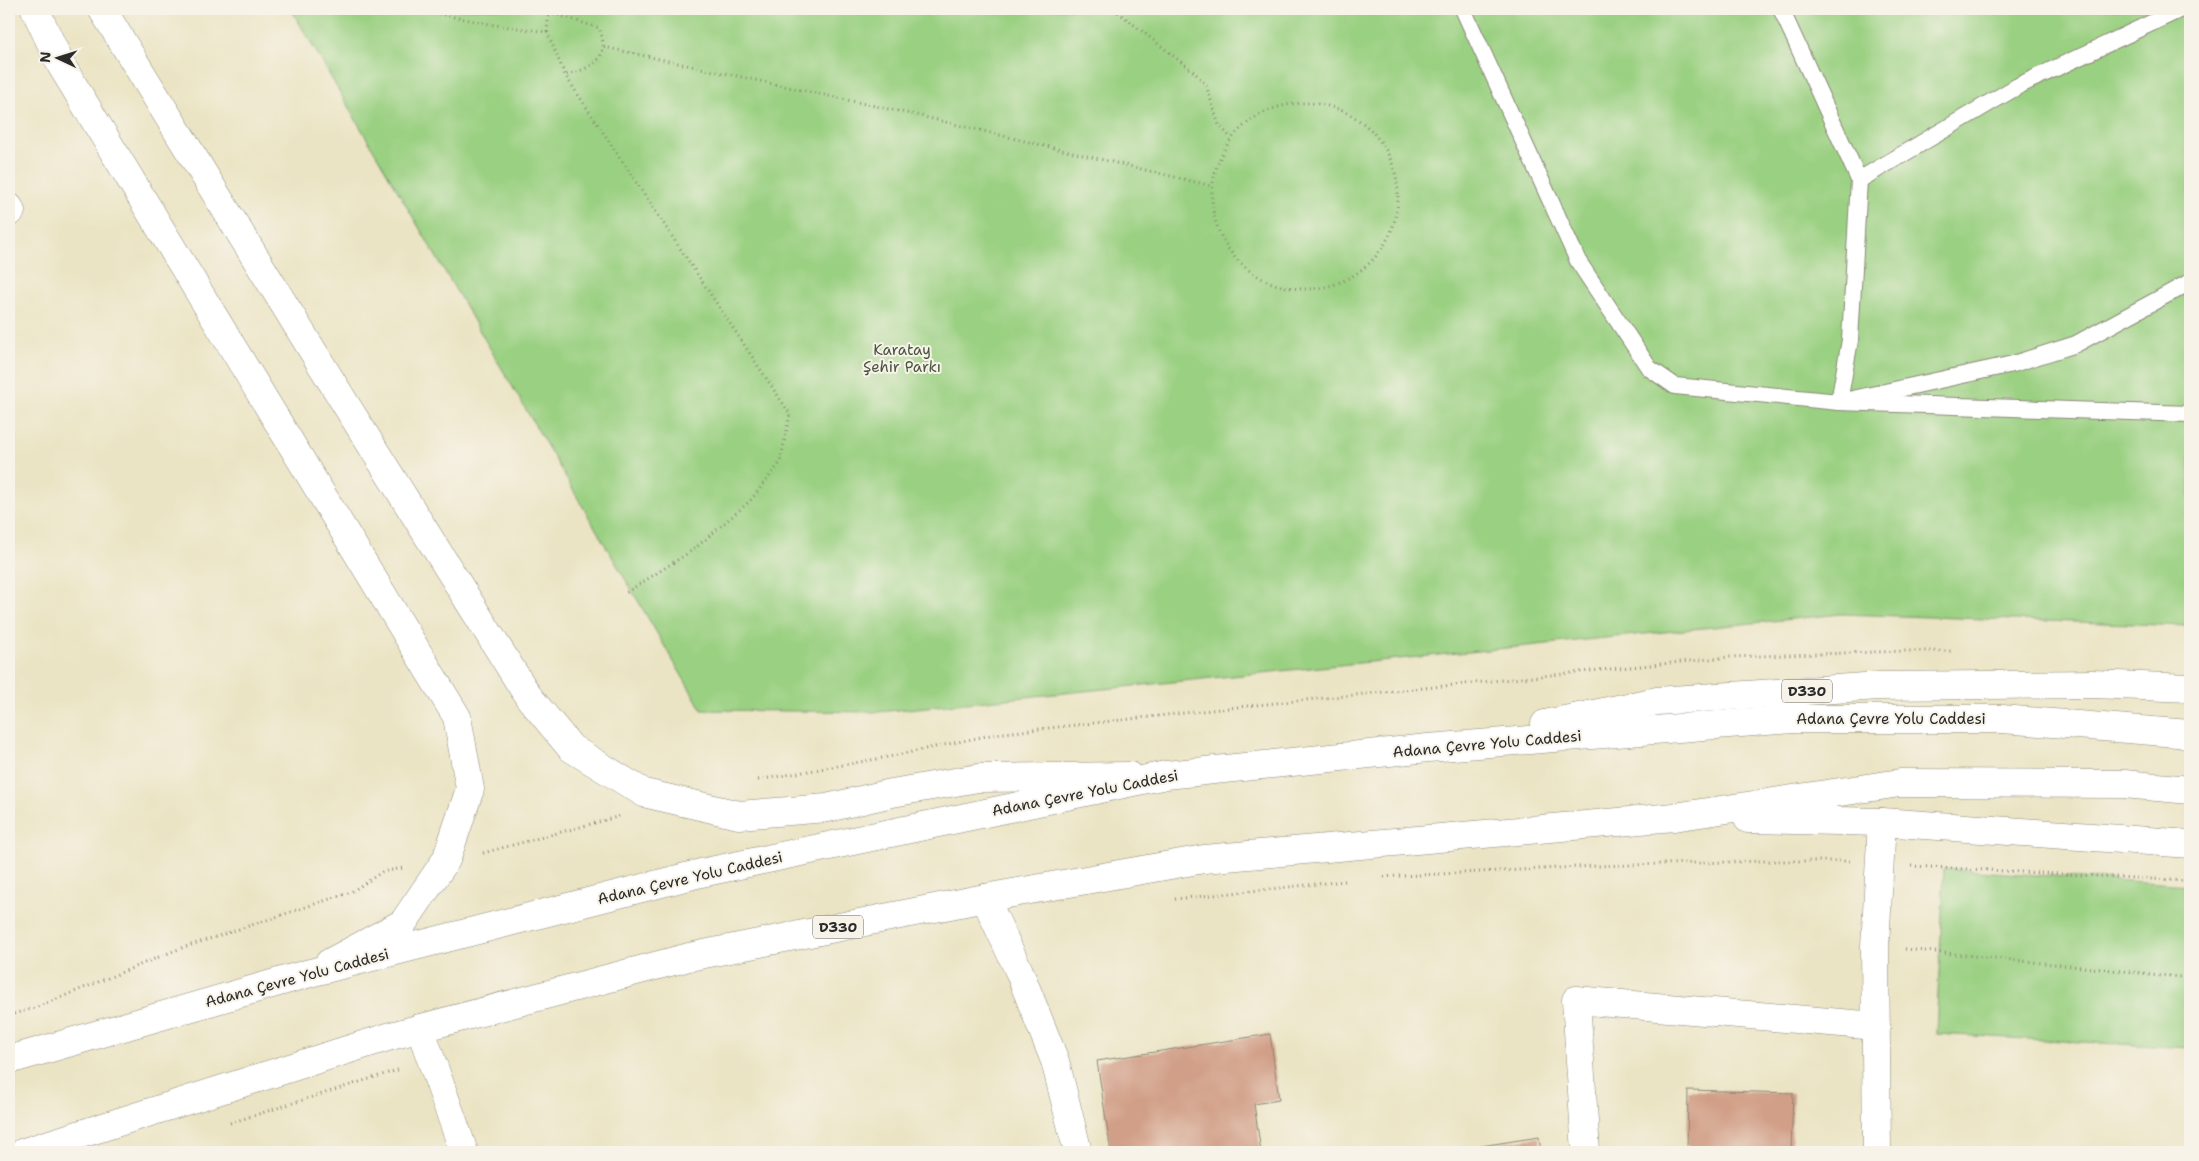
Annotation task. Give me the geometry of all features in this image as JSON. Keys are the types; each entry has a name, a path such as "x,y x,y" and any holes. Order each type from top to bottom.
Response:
{"main road":[{"path":"35,9 61,65 457,717 470,789 446,860 403,923 310,973"},
{"path":"102,9 528,696 571,748 644,793 739,815 827,808 892,793 978,778 1166,775"},
{"name":"D330","path":"1428,748 1657,701 1879,686 2093,684 2190,688"},
{"name":"Adana Çevre Yolu Caddesi","path":"9,1060 310,973 701,873 1166,775 1428,748 1793,719 2002,719 2190,734"},
{"name":"D330","path":"24,1152 420,1028 689,957 985,898 1204,859 1674,817 1900,783 2124,784 2190,790"},
{"name":"D330","path":"1674,817 1882,822 2190,844"},
{"path":"1877,1152 1875,946 1882,822"},
{"path":"985,898 1019,971 1054,1062 1078,1152"},
{"path":"1586,1152 1576,1000 1876,1026"},
{"path":"420,1028 464,1152"}],"lane":[{"path":"1462,9 1578,261 1649,368 1675,386 1839,402 2190,414"},
{"path":"1781,9 1859,180 1850,340 1839,402"},
{"path":"1859,180 2018,86 2181,9"},
{"path":"1839,402 2013,364 2076,344 2190,282"}],"path":[{"path":"414,9 495,25 547,32"},
{"path":"1114,9 1195,73 1206,85 1219,126 1232,138"},
{"path":"565,75 587,70 600,58 604,47 604,40 599,28 548,10 547,32 565,75 790,414 780,463 750,501 693,550 624,594"},
{"path":"604,47 916,115 1212,186"},
{"path":"1315,102 1346,111 1372,129 1390,155 1399,185 1397,217 1385,246 1364,270 1337,285 1306,291 1274,286 1247,270 1226,246 1214,217 1212,186 1219,160 1232,138 1255,116 1284,104 1315,102"},
{"path":"1369,878 1597,866 1761,861 1844,861 2190,881"},
{"path":"1174,899 1349,880"},
{"path":"1875,946 2190,978"},
{"path":"226,1124 431,1060"}],"green space":[{"name":"Karatay Şehir Parkı","path":"291,9 2190,9 2190,626 1841,614 878,712 702,710"},
{"path":"1944,869 2190,885 2190,1048 1936,1034"}],"building":[{"path":"1270,1034 1279,1100 1254,1104 1261,1152 1111,1152 1097,1061"},
{"path":"1688,1090 1793,1093 1791,1152 1687,1152"},
{"path":"1539,1137 1541,1152 1449,1152 1449,1151"}]}
